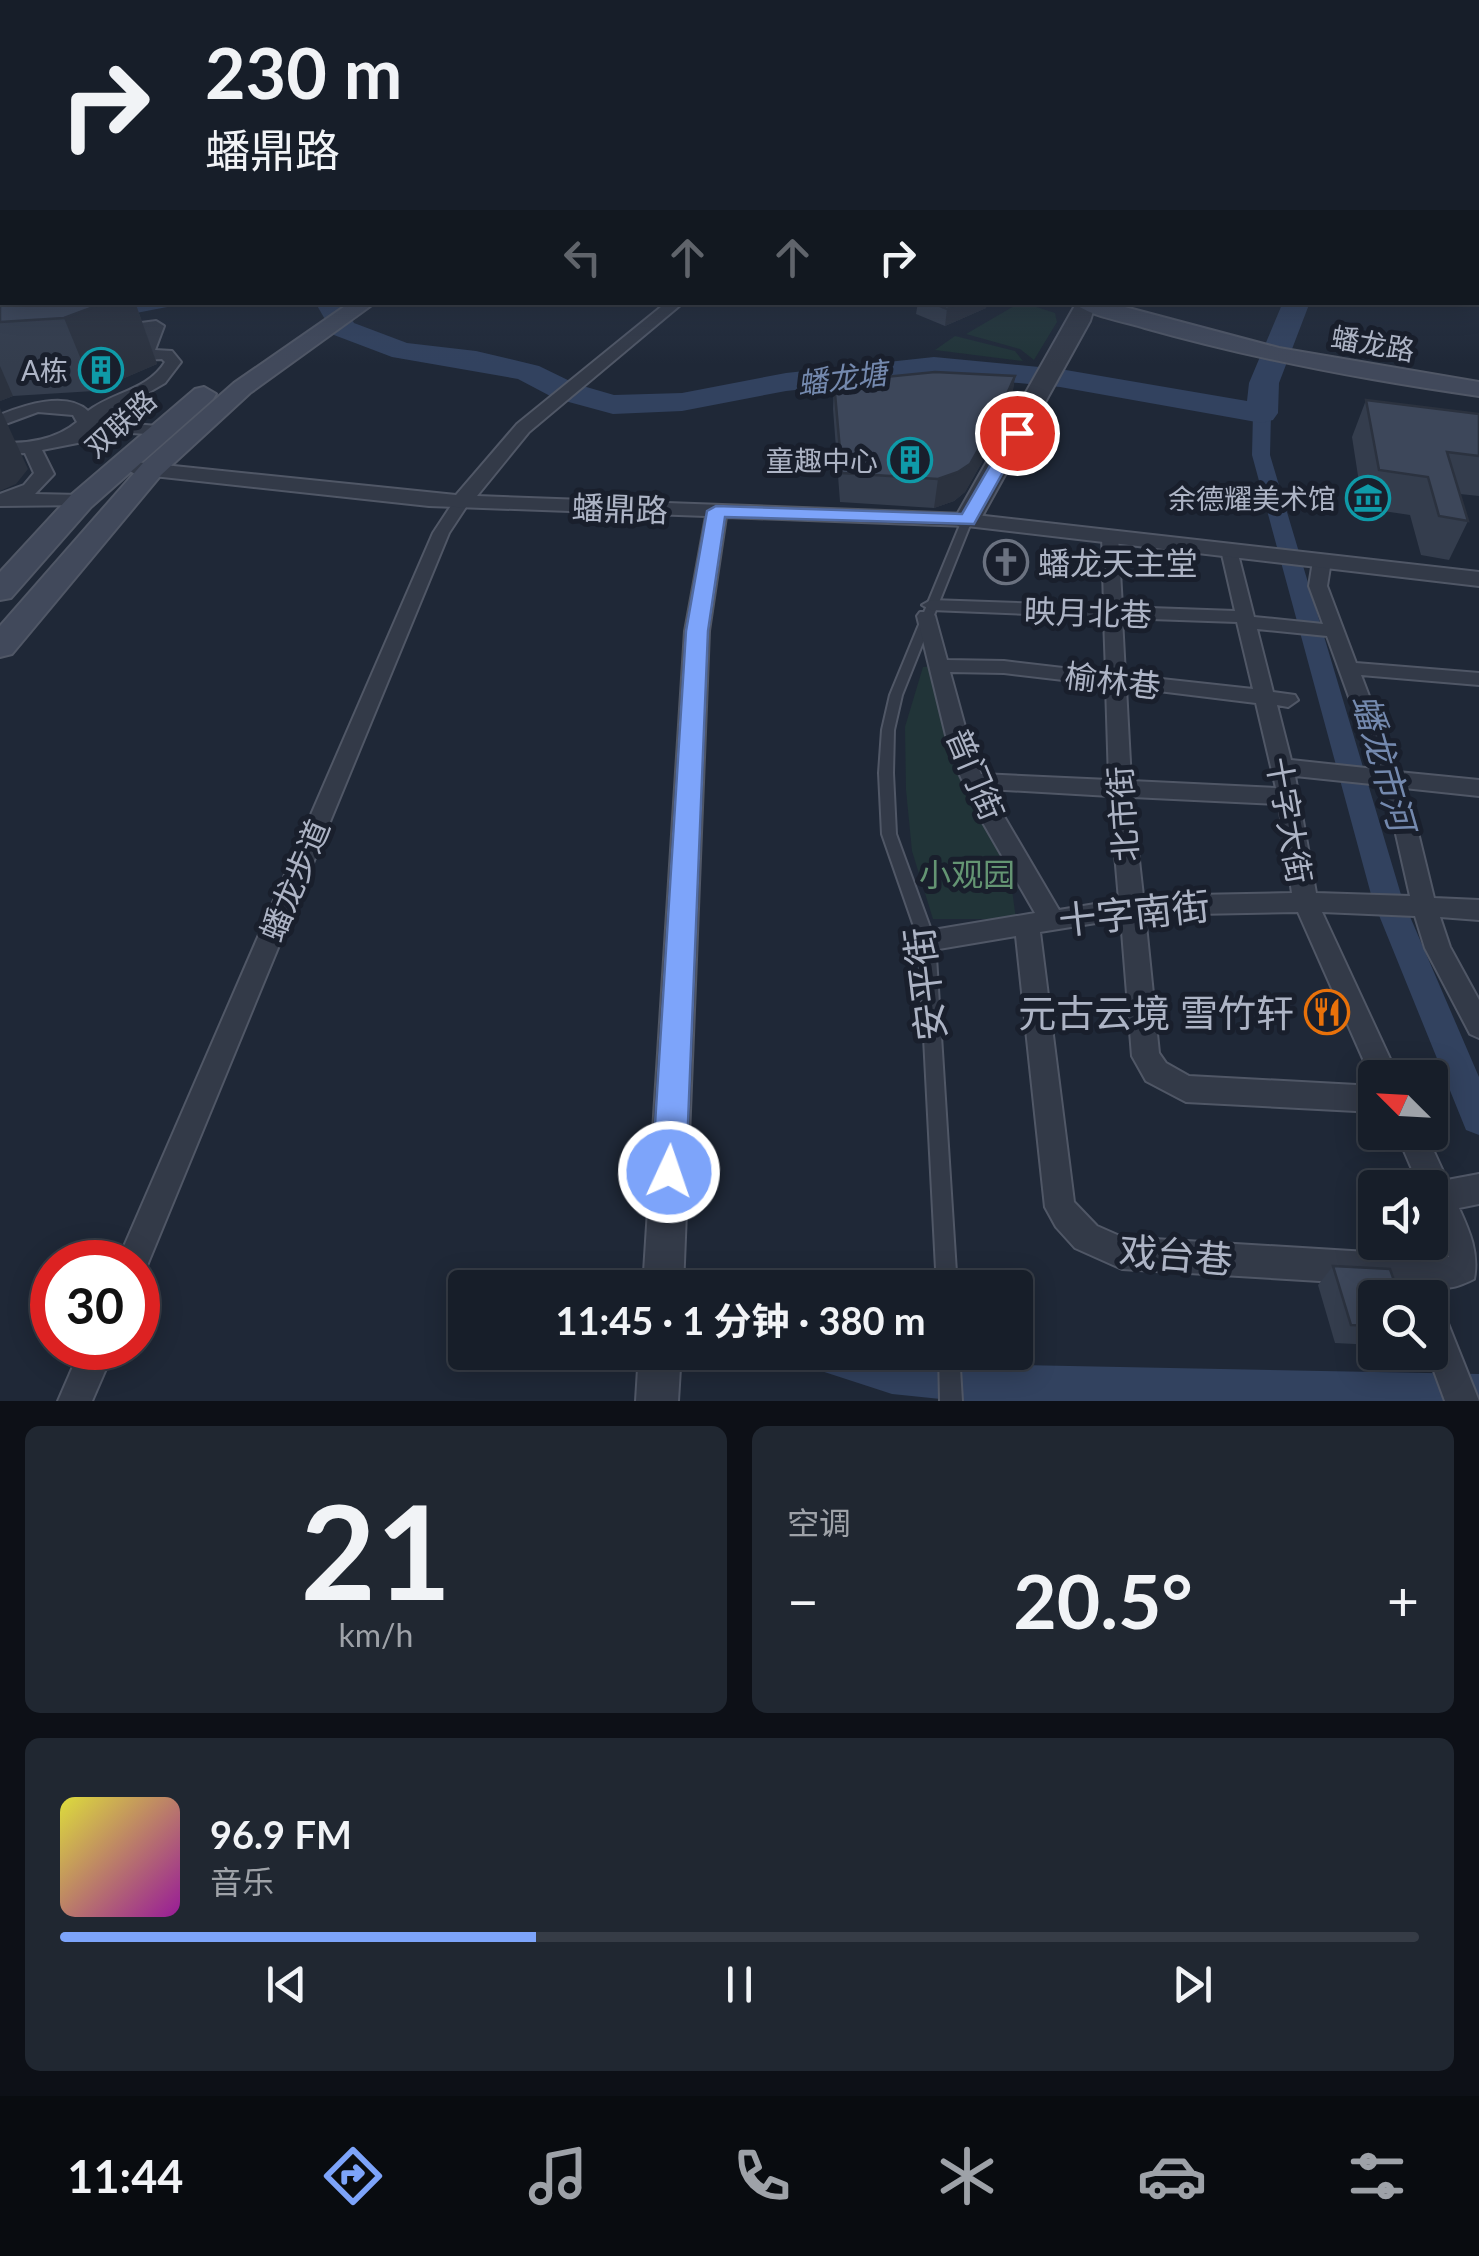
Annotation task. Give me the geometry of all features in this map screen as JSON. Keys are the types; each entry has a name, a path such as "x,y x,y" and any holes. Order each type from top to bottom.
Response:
{"main road":[{"path":"0,647 152,469 309,329 330,305"},
{"path":"309,329 360,305"},
{"name":"蟠龙路","path":"1094,305 1328,360 1479,390"},
{"name":"蟠龙路","path":"1131,305 1238,340"},
{"name":"双联路","path":"0,591 81,501 152,436 309,329"},
{"name":"蟠龙路","path":"1328,360 1479,377"}],"street":[{"path":"462,501 537,414 672,305"},
{"path":"968,520 1085,305"},
{"path":"0,448 32,449 81,429 97,412 134,396 168,373 173,362 148,346 100,347 156,326 148,346"},
{"path":"0,421 36,408 79,410 81,429"},
{"path":"81,429 152,436"},
{"path":"6,499 31,489 44,474 32,449"},
{"name":"蟠鼎路","path":"120,466 462,501 968,520 1479,579"},
{"path":"6,499 81,501"},
{"name":"蟠龙步道","path":"142,1240 440,533 462,501"},
{"path":"664,1270 697,631 716,511"},
{"name":"北市街","path":"1110,536 1120,787 1146,1056 1156,1072 1170,1082 1203,1091 1358,1097"},
{"name":"十字大街","path":"1229,550 1246,619 1276,699 1282,767 1305,902 1377,1060"},
{"path":"1322,560 1318,586 1402,812 1438,948 1479,1026"},
{"name":"映月北巷","path":"928,610 1246,619 1334,631"},
{"name":"普门街","path":"928,610 962,756 1040,922"},
{"name":"榆林巷","path":"939,666 1004,667 1276,699"},
{"path":"1348,668 1479,679"},
{"path":"1282,767 1479,788"},
{"path":"973,781 1289,797"},
{"name":"十字南街","path":"926,941 1159,903 1344,902 1424,906"},
{"path":"1424,906 1479,910"},
{"name":"戏台巷","path":"1040,922 1060,1207 1074,1230 1097,1246 1122,1253 1372,1280"},
{"path":"1425,1150 1462,1193 1463,1268 1433,1280"},
{"path":"1448,1365 1462,1401"},
{"path":"75,1401 88,1370"},
{"path":"657,1401 659,1370"}],"lane":[{"name":"安平街","path":"946,1270 926,941 889,834 886,773 888,730 896,695 968,520"},
{"path":"950,1370 951,1401"}],"green space":[{"path":"1016,305 1055,313 1057,322 1034,360 1020,349 966,334"},
{"path":"955,336 1015,351 1023,361 935,350"},
{"name":"小观园","path":"935,666 1027,888 1012,890 1016,919 933,919 912,851 905,727 923,667"}],"building":[{"path":"99,305 64,318 0,322 0,306"},
{"name":"童趣中心","path":"935,372 1015,376 970,464 938,479 842,473 834,382"},
{"path":"1366,400 1479,414 1479,456 1447,452 1468,521 1439,516 1428,477 1379,470"},
{"path":"1333,1266 1390,1269 1394,1280 1358,1280 1358,1325 1351,1325"}],"waterway":[{"path":"105,314 166,305"},
{"name":"蟠龙塘","path":"330,305 344,329 402,351 476,360 528,372 565,391 613,405 682,402 786,382 934,366 1060,378 1262,413 1264,383 1296,305"},
{"name":"蟠龙市河","path":"1262,413 1261,455 1387,898 1479,1118"},
{"path":"882,1370 1020,1386 1479,1395"}],"place":[{"name":"A栋","path":"101,370"},
{"name":"童趣中心","path":"910,460"},
{"name":"余德耀美术馆","path":"1368,498"},
{"name":"蟠龙天主堂","path":"1006,562"},
{"name":"元古云境 雪竹轩","path":"1327,1012"}],"route":[{"path":"669,1172 697,631 716,511 968,520 1017,433"}]}
